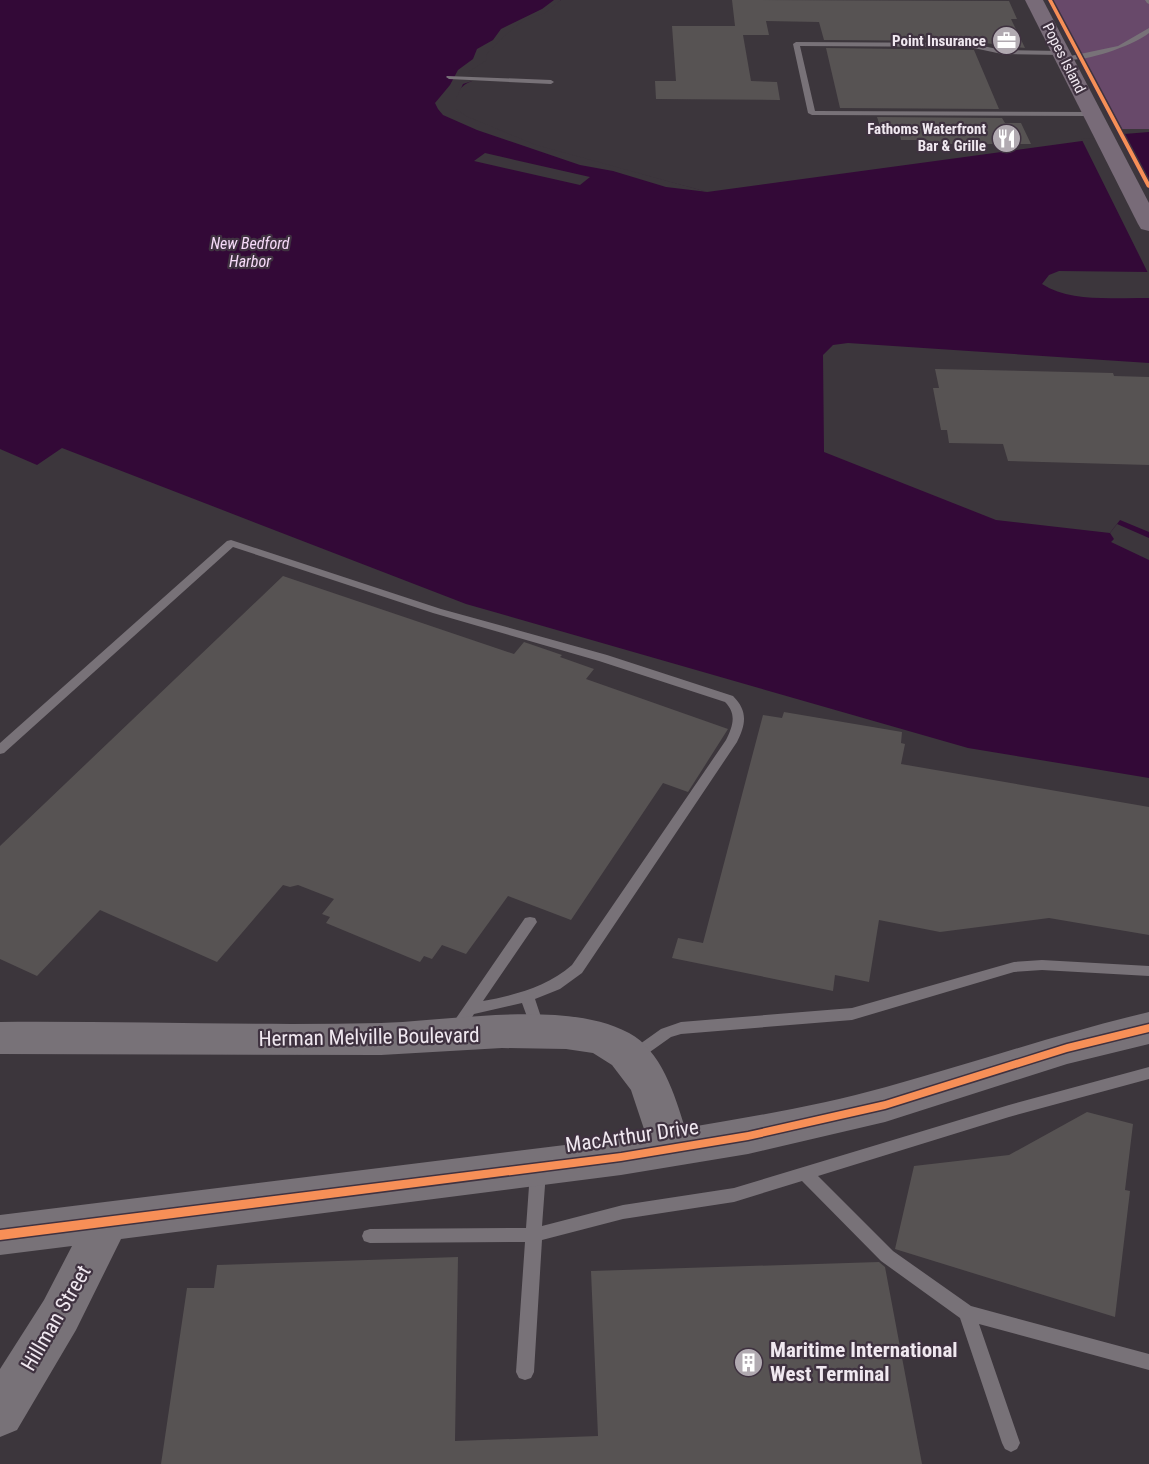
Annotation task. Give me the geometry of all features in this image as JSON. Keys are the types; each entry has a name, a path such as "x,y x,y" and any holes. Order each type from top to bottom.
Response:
{"highway":[{"name":"Popes Island","path":"1034,0 1149,224"}],"street":[{"name":"Herman Melville Boulevard","path":"0,1038 354,1039 533,1015 614,1044 631,1057 642,1070 652,1092 671,1149"},
{"name":"MacArthur Drive","path":"0,1235 538,1167 671,1149 783,1130 852,1114 948,1087 1067,1048 1149,1028"},
{"name":"Hillman Street","path":"0,1413 60,1315 108,1220"}],"lane":[{"path":"1093,116 812,113 796,44 969,45 1002,52 1062,56 1113,50 1132,42 1149,30"},
{"path":"449,77 551,82"},
{"path":"0,750 231,543 437,611 603,658 729,699 740,711 735,735 658,853 573,974 533,1015"},
{"path":"460,1023 530,922"},
{"path":"631,1057 666,1033 681,1028 852,1014 1002,969 1042,965 1149,971"},
{"path":"370,1236 534,1235 623,1212 734,1195 1009,1111 1149,1073"},
{"path":"525,1372 538,1167"},
{"path":"805,1173 887,1256 967,1313 1149,1362"},
{"path":"967,1313 1011,1443"}],"shaded area":[{"path":"1052,0 1149,0 1149,129 1122,129"}],"water":[{"name":"New Bedford Harbor","path":"0,0 561,0 523,19 496,40 464,73 472,81 459,91 453,108 460,114 524,143 707,192 1082,141 1128,142 1122,129 1149,129 1149,272 1059,271 1049,275 1042,284 1080,297 1149,298 1149,363 848,343 833,345 823,355 824,452 996,520 1110,533 1120,520 1149,532 1149,778 968,748 466,604 62,448 37,465 0,449"}],"pier":[{"path":"554,0 561,0 545,13 525,19 486,55 487,60 468,72 474,76 472,81 463,84 456,99 456,109 466,116 536,145 708,192 666,187 613,171 580,165 477,130 443,115 438,109 435,103 450,85 458,70 473,59 477,49 493,40 501,29 542,9"},
{"path":"1120,126 1122,129 1149,129 1149,132 1124,134 1149,180 1149,275 1081,138 1124,139 1119,130"},
{"path":"485,153 590,177 580,185 474,161"},
{"path":"1117,524 1149,538 1149,560 1111,542 1114,539 1110,533"}],"building":[{"path":"732,0 1009,1 1017,19 1011,19 1025,48 969,41 824,40 819,22 766,21 769,35 743,35 751,81 777,82 780,100 656,99 655,81 676,81 672,26 735,26"},
{"path":"826,48 974,50 999,109 840,108"},
{"path":"877,117 1002,118 1005,123 1021,123 1031,144 931,144 928,140 901,140 900,135 883,135"},
{"path":"935,369 1113,373 1114,376 1149,377 1149,465 1008,461 1003,444 949,443 947,430 941,430 933,388 939,388"},
{"path":"283,576 514,654 524,642 562,655 560,657 594,669 586,679 728,729 688,792 663,783 571,920 508,896 466,954 442,945 432,959 424,956 420,962 326,923 330,917 322,914 334,899 298,885 290,887 283,885 217,962 100,910 37,976 0,959 0,846"},
{"path":"784,712 902,732 901,743 905,744 901,764 1149,807 1149,935 1049,918 940,932 879,920 869,982 835,975 833,991 672,958 678,938 703,943 763,715 782,718"},
{"path":"1087,1112 1133,1124 1125,1190 1130,1191 1115,1317 895,1249 914,1166 1009,1155"},
{"name":"Maritime International West Terminal","path":"458,1257 455,1441 598,1436 591,1271 879,1262 885,1267 922,1464 161,1464 187,1288 214,1288 217,1265"}],"cycle path":[{"path":"1050,0 1149,187"},
{"path":"0,1235 621,1157 748,1136 885,1105 1067,1048 1149,1028"}],"place":[{"name":"Point Insurance","path":"1007,41"},
{"name":"Fathoms Waterfront Bar & Grille","path":"1007,138"},
{"name":"Maritime International West Terminal","path":"749,1362"}]}
